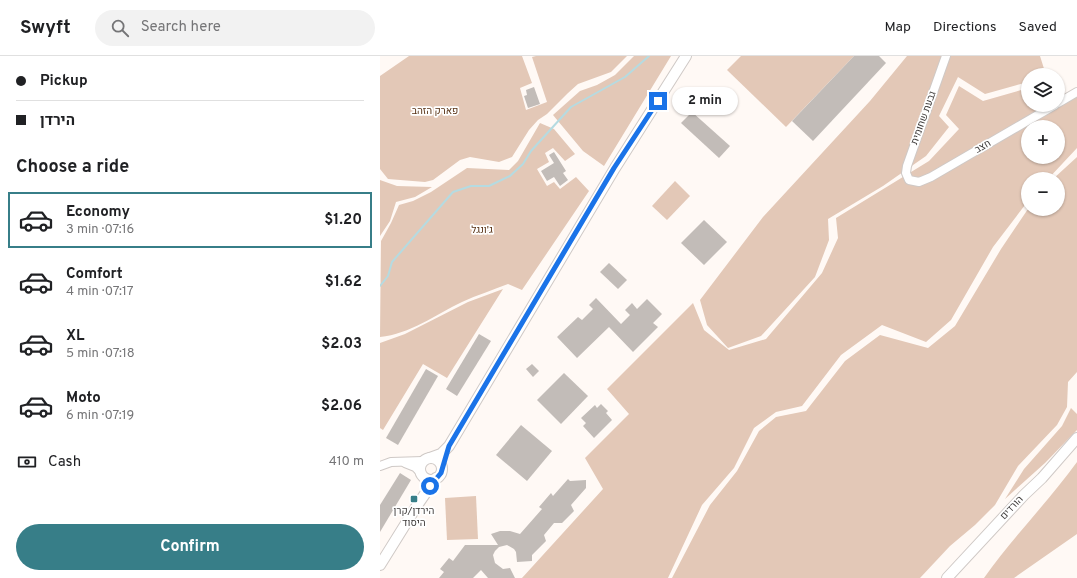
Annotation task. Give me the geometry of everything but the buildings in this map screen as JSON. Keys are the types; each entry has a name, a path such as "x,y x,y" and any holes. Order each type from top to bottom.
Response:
{"street":[{"path":"380,565 418,504 441,473 449,446 614,168 686,56"},
{"name":"גבעת שחומית","path":"909,180 906,173 907,166 946,56"},
{"path":"1065,99 1077,92"},
{"name":"חצב","path":"909,180 919,182 931,177 1043,112"},
{"name":"הורדים","path":"947,578 1024,495 1042,478 1077,438"},
{"path":"418,504 424,488 420,466 427,460 441,454 449,446"},
{"path":"380,466 398,462 437,460 442,469"},
{"path":"398,462 409,464 429,480 436,478"}],"green space":[{"name":"פארק הזהב","path":"409,56 522,56 532,83 520,88 526,110 547,102 532,57 627,56 611,72 578,84 547,114 538,120 529,130 512,157 499,162 470,157 460,160 433,180 425,182 388,179 380,169 380,76"},
{"path":"634,56 671,56 604,166 583,151 553,115 580,91 597,85 615,75"},
{"path":"741,56 854,56 786,127 727,70"},
{"path":"907,56 1040,56 1044,68 1021,68 1021,84 985,94 958,77 939,116 949,127 926,156 883,186 828,219 829,240 815,277 761,336 728,348 707,325 700,300 763,217 870,101"},
{"path":"959,86 983,101 1021,90 1021,112 1065,112 1065,93 1073,99 1077,97 1077,148 1065,161 1065,120 1021,120 1021,164 1062,164 1055,172 1021,172 1021,210 993,247 951,320 926,342 882,325 841,355 802,406 776,412 754,428 734,468 702,505 668,578 522,578 603,489 585,458 629,414 607,389 693,303 704,330 729,350 766,339 822,273 838,238 836,218 929,161 959,129 946,115"},
{"name":"ג'ונגל","path":"540,123 554,129 575,154 565,161 553,148 545,153 549,162 537,169 547,186 554,182 560,189 576,177 589,191 522,290 508,284 462,302 412,328 380,337 381,241 399,205 413,201 431,192 467,168 509,170 518,161"},
{"path":"1077,157 1077,372 1068,382 1067,407 1057,425 1018,466 995,505 975,525 950,546 920,578 672,578 710,505 737,471 759,431 776,417 806,411 845,361 880,335 928,348 955,326 1001,249 1023,216 1065,216 1065,172 1061,172"},
{"path":"380,180 397,186 432,187 415,197 396,202 390,221 380,236"},
{"path":"675,181 690,196 667,220 652,206"},
{"path":"503,289 447,378 423,364 383,430 380,428 380,343 405,334 468,302"},
{"path":"1071,408 1077,414 1077,430 1045,463 1005,499 1024,469 1062,426"},
{"path":"1077,462 1077,534 1014,578 984,578 1007,548"},
{"path":"476,496 478,539 447,540 445,498"}],"waterway":[{"path":"380,286 388,276 392,262 453,192 471,186 489,186 510,176 523,164 531,151 571,107 625,77 649,56"}],"place":[{"name":"הירדן/קרן היסוד","path":"414,499"}],"route":[{"path":"430,486 441,473 449,446 614,168 658,101"}]}
